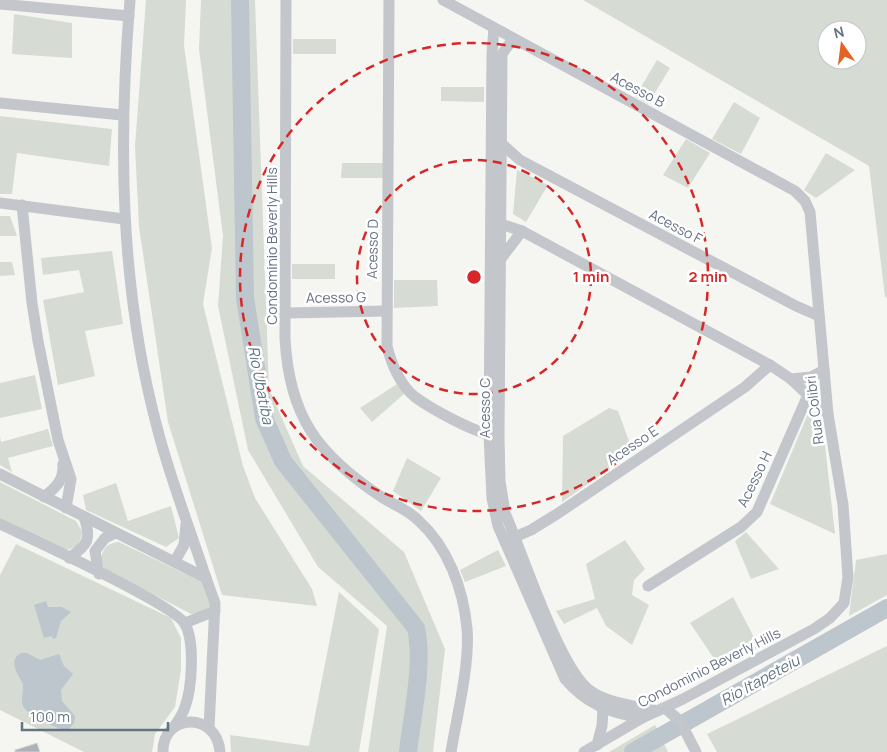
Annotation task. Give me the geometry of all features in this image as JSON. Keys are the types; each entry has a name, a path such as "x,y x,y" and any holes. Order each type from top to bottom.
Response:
{"street":[{"path":"130,0 122,115 124,219 130,288 149,393 168,465 206,578 213,592 215,612 210,690 210,728 219,743 220,752"},
{"name":"Condominio Beverly Hills","path":"286,0 287,313 285,338 288,377 307,425 321,445 339,464 384,498 419,520 442,548 452,568 462,602 467,643 451,752"},
{"name":"Acesso D","path":"389,0 386,346 404,384 414,396 468,427 494,436"},
{"name":"Acesso B","path":"443,0 794,191 805,201 810,212"},
{"path":"0,4 129,16"},
{"name":"Acesso C","path":"494,28 497,54 494,436 500,490 510,539 565,679 581,696 603,709 642,718"},
{"path":"497,54 513,39"},
{"path":"0,103 122,115"},
{"name":"Acesso F","path":"497,143 520,160 796,306 819,316"},
{"path":"496,167 520,160"},
{"path":"0,203 124,219"},
{"path":"22,205 32,303 63,457 71,480 66,508"},
{"name":"Rua Colibri","path":"810,212 828,414 843,505 848,577 844,603"},
{"path":"495,221 522,231 770,365 791,379 828,414"},
{"name":"Acesso C","path":"494,436 500,260 495,221"},
{"path":"500,260 522,231"},
{"name":"Acesso G","path":"287,313 386,311"},
{"name":"Acesso E","path":"510,539 556,514 737,392 770,365"},
{"path":"791,379 811,376 824,370"},
{"name":"Acesso H","path":"648,586 741,527 757,512 808,395"},
{"path":"44,497 59,484 63,476 63,457"},
{"path":"0,474 206,578"},
{"path":"69,558 84,546 89,538 89,529 84,517"},
{"path":"175,561 184,545 186,519"},
{"path":"0,524 157,603 185,623 191,649 190,688 185,707 164,741 163,752"},
{"path":"99,574 95,551 105,538 115,533"},
{"name":"Acesso C","path":"510,539 554,633 580,681 589,689 607,699 661,709"},
{"name":"Condominio Beverly Hills","path":"584,752 642,718 683,700 814,629 830,618 844,603"},
{"path":"185,623 215,612"},
{"path":"191,649 202,653 212,652"},
{"path":"190,688 200,687 210,690"},
{"path":"682,726 683,700"},
{"path":"597,745 602,726 603,709"},
{"path":"661,709 682,726 696,752"},
{"path":"174,727 192,722 210,728"}],"shaded area":[{"path":"146,0 186,0 184,46 212,248 203,304 243,466 255,498 312,589 317,606 222,595 168,422 139,227 135,146"},
{"path":"201,0 255,0 269,389 303,466 404,552 445,649 433,752 368,752 387,626 318,567 248,450 218,306 223,236 199,49"},
{"path":"583,0 887,0 887,298 885,297 869,166"},
{"path":"14,14 72,23 72,58 12,54"},
{"path":"293,39 336,39 336,54 293,54"},
{"path":"657,60 670,68 648,104 635,97"},
{"path":"441,87 484,87 484,102 441,101"},
{"path":"734,102 760,118 741,154 712,139"},
{"path":"0,116 112,129 109,166 17,153 12,194 0,194"},
{"path":"686,139 710,153 688,188 663,175"},
{"path":"826,153 855,170 816,198 804,190"},
{"path":"342,163 384,163 384,178 341,178"},
{"path":"517,170 548,185 526,222 513,214"},
{"path":"0,216 10,216 17,236 0,236"},
{"path":"112,251 123,324 85,331 95,376 58,385 43,300 84,292 79,270 43,275 41,258"},
{"path":"0,262 12,262 15,275 0,276"},
{"path":"292,264 335,264 335,279 292,279"},
{"path":"394,280 437,280 438,306 394,308"},
{"path":"35,375 42,409 0,418 0,383"},
{"path":"397,384 404,394 372,422 360,408"},
{"path":"609,408 618,411 633,452 562,502 563,436"},
{"path":"810,409 822,419 835,534 770,504"},
{"path":"48,429 53,446 8,458 12,472 0,465 0,436 1,442"},
{"path":"407,458 441,478 421,511 393,491"},
{"path":"0,482 76,521 82,531 78,544 65,550 0,519"},
{"path":"116,483 128,521 171,506 179,538 166,547 86,510 83,495"},
{"path":"746,532 779,569 751,579 735,541"},
{"path":"625,540 645,569 634,580 632,595 649,605 632,645 606,626 597,608 564,624 556,611 595,599 586,564"},
{"path":"119,542 204,583 210,606 202,612 191,614 105,569 102,559 103,551 109,544"},
{"path":"16,544 171,618 181,638 181,670 175,707 155,734 152,752 84,752 0,710 0,575"},
{"path":"498,550 506,566 465,582 460,570"},
{"path":"887,554 887,595 849,616 856,560"},
{"path":"339,592 379,629 359,752 231,752 230,735 309,746"},
{"path":"733,597 759,647 721,669 690,623"},
{"path":"46,601 48,607 62,607 71,612 61,621 56,638 53,639 52,636 44,638 34,605"},
{"path":"887,646 887,752 717,752 707,734"},
{"path":"21,653 27,653 40,660 59,654 64,666 73,674 61,690 62,701 75,716 74,723 69,729 59,728 44,722 31,714 23,706 23,685 14,664 16,657"},
{"path":"655,725 668,752 609,752"}],"building":[{"path":"37,743 40,752 15,752 15,750"}],"waterway":[{"name":"Rio Ubatiba","path":"240,0 245,298 264,418 283,461 416,628 419,658 418,674 408,752"},
{"name":"Rio Itapeteiu","path":"633,752 887,608"}]}
